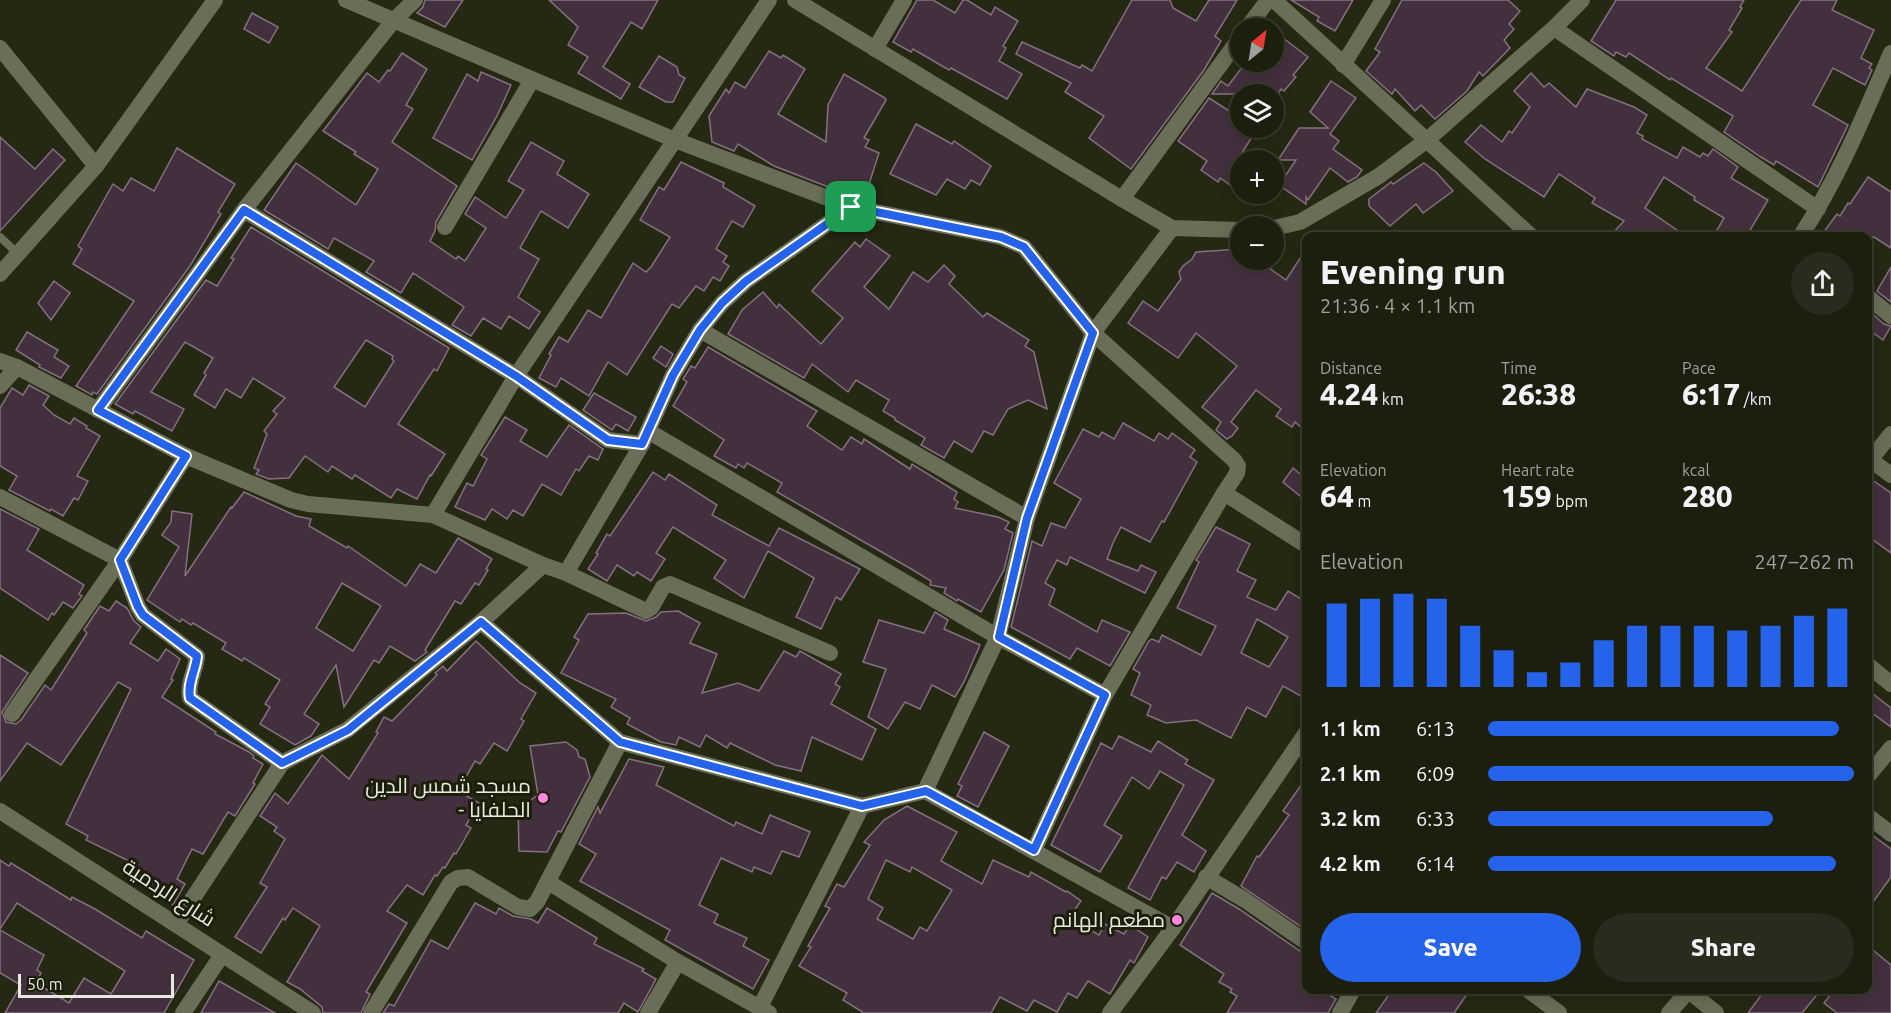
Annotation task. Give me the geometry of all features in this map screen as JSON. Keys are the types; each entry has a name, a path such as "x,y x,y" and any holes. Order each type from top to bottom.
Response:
{"street":[{"path":"0,274 96,166 215,0"},
{"path":"346,0 675,140 851,207 1001,237 1024,247 1093,333 1234,460 1238,466 1237,473 1105,695 1034,850"},
{"path":"98,410 244,210 393,21 415,0"},
{"path":"433,515 516,376 769,0"},
{"path":"795,0 1172,228 1230,230"},
{"path":"875,49 904,0"},
{"path":"1254,18 1268,0"},
{"path":"1274,0 1527,232"},
{"path":"1344,65 1383,0"},
{"path":"1284,226 1300,222 1378,176 1427,140 1554,28 1582,0"},
{"path":"1554,28 1818,209"},
{"path":"0,48 96,166"},
{"path":"1122,199 1230,52"},
{"path":"1803,232 1844,161 1891,53"},
{"path":"445,227 532,80"},
{"path":"566,573 645,438 673,375 700,330 722,303 746,281 851,207"},
{"path":"244,210 516,376 608,440 645,438 1105,695"},
{"path":"926,791 999,637 1027,518 1093,333 1172,228"},
{"path":"1872,300 1891,316"},
{"path":"700,330 1027,518"},
{"path":"0,361 186,456 291,500 433,515 646,611 651,609 663,587 670,584 830,653"},
{"path":"0,386 17,368"},
{"path":"1872,456 1891,434"},
{"path":"12,714 120,560 186,456"},
{"path":"1872,461 1891,475"},
{"path":"1224,493 1302,542"},
{"path":"0,497 120,560 143,615 197,656 197,665 188,689 190,698 282,763"},
{"path":"176,924 282,763 348,730 481,622 543,566"},
{"path":"481,622 620,742 862,806 926,791 1173,928"},
{"path":"1872,668 1891,684"},
{"path":"1110,1013 1173,928 1302,739"},
{"path":"371,1013 451,882 458,878 468,877 518,907 530,909 537,902 620,742"},
{"path":"1872,771 1891,748"},
{"path":"548,882 678,962 764,1010 862,806"},
{"name":"شارع الردمية","path":"0,811 314,1013"},
{"path":"1872,819 1891,834"},
{"path":"1206,877 1245,900 1302,939"},
{"path":"183,1013 222,955"},
{"path":"648,1013 678,962"},
{"path":"1340,1013 1351,994"},
{"path":"1533,994 1559,1013"},
{"path":"1669,1013 1686,994"},
{"path":"1694,994 1716,1013"}],"lane":[{"path":"0,237 18,254"}],"building":[{"path":"425,0 463,0 445,27 417,13 423,7"},
{"path":"549,0 658,0 642,29 631,22 603,67 630,84 621,99 578,73 588,57 568,45 578,27"},
{"path":"917,0 933,0 955,13 963,0 967,0 991,15 995,7 1018,21 1003,46 1006,48 999,61 1022,74 1007,99 913,49 911,52 893,42"},
{"path":"1132,0 1170,0 1173,8 1196,21 1209,0 1237,0 1215,36 1221,41 1204,70 1131,169 1089,138 1104,116 1065,92 1071,83 1016,54 1022,42 1080,68 1082,65 1092,71"},
{"path":"1291,0 1353,0 1335,31 1317,21 1319,17"},
{"path":"1402,0 1508,0 1520,11 1509,24 1514,29 1504,40 1510,48 1483,76 1479,72 1467,91 1435,119 1421,105 1415,111 1395,89 1392,94 1366,71 1380,52 1375,49"},
{"path":"1616,0 1744,0 1729,30 1732,32 1706,68 1742,91 1801,0 1837,0 1832,10 1874,30 1861,58 1872,64 1869,68 1872,70 1865,85 1833,68 1813,105 1848,125 1818,187 1776,161 1774,165 1724,132 1733,116 1671,78 1670,80 1629,53 1626,57 1616,52 1614,56 1591,41"},
{"path":"252,13 278,27 269,43 244,29"},
{"path":"1284,39 1308,57 1293,75 1296,77 1284,91 1284,84 1230,84 1230,94 1212,94 1221,81 1228,86 1238,72 1284,72"},
{"path":"769,51 781,58 783,55 805,69 778,114 826,142 828,105 844,74 885,98 886,100 864,138 869,140 865,147 879,153 865,197 844,193 774,166 738,144 734,151 712,142 709,116 726,89 729,93 735,82 745,88"},
{"path":"402,53 427,69 406,105 413,109 392,142 457,186 436,222 430,241 456,259 458,256 465,261 486,228 465,214 475,197 506,218 524,190 508,181 531,142 564,161 557,174 589,194 568,228 541,211 520,248 539,259 518,297 540,312 529,329 509,316 501,329 483,318 471,336 452,325 464,307 413,273 401,293 366,272 374,261 334,238 328,249 264,210 296,163 356,205 378,169 323,131 367,73 379,82"},
{"path":"659,56 677,67 679,75 685,78 673,102 666,102 639,87"},
{"path":"481,72 511,85 497,116 472,160 433,138 467,74 478,81"},
{"path":"1531,73 1544,87 1549,83 1576,107 1587,89 1634,107 1647,115 1637,133 1643,136 1642,139 1677,158 1683,147 1700,157 1703,153 1708,156 1713,149 1738,167 1731,178 1768,200 1749,232 1716,232 1724,218 1694,200 1695,197 1664,177 1645,208 1680,232 1614,232 1624,221 1592,203 1595,198 1559,174 1544,197 1485,159 1465,142 1481,125 1502,142 1509,131 1512,133 1530,107 1514,91"},
{"path":"1331,81 1356,98 1330,134 1339,141 1333,149 1362,170 1357,177 1348,182 1330,168 1308,200 1306,197 1306,204 1284,189 1284,178 1296,160 1284,160 1284,151 1299,128 1328,128 1310,112"},
{"path":"1209,98 1230,112 1230,138 1251,138 1244,150 1230,150 1230,185 1220,178 1218,182 1201,170 1207,161 1178,141"},
{"path":"916,124 952,144 954,141 991,166 980,185 971,180 965,189 947,179 936,195 890,174"},
{"path":"0,137 35,169 53,149 65,160 0,231"},
{"path":"177,148 235,184 218,212 221,214 190,266 97,394 93,392 92,395 76,386 134,301 73,264 82,249 78,246 113,184 123,191 131,178 154,191"},
{"path":"681,162 724,183 723,187 755,206 743,227 732,221 716,249 727,256 723,262 729,266 720,281 713,277 704,291 696,286 679,308 672,304 627,375 608,362 589,396 561,378 556,387 539,378 559,337 568,342 588,310 601,318 633,263 646,272 651,267 670,237 640,220 659,187 664,190"},
{"path":"1424,163 1436,172 1453,191 1423,213 1416,204 1390,226 1369,206 1369,199 1391,182 1393,184"},
{"path":"1868,177 1891,192 1891,248 1872,237 1872,232 1824,232 1837,214 1840,216 1848,203 1850,204"},
{"path":"251,227 449,348 437,371 434,369 398,424 445,454 417,499 397,489 391,498 355,475 352,479 332,466 328,472 305,456 289,478 269,479 256,474 259,470 254,468 267,434 264,431 277,414 273,411 285,398 253,378 241,398 226,389 215,408 194,395 213,358 185,342 151,392 184,409 172,431 135,411 133,414 115,404 206,280 217,286 234,259 231,258","holes":["366,340 393,356 394,361 365,407 334,387"]},
{"path":"866,239 890,256 864,287 889,309 913,272 928,282 944,265 955,276 949,284 983,317 987,313 1029,340 1025,346 1034,352 1047,409 1028,400 1008,409 993,435 984,431 972,452 954,441 944,458 921,445 925,438 883,411 889,400 856,380 848,392 812,364 804,378 728,334 742,310 763,292 777,308 779,304 821,344 843,318 812,291 855,242 860,247"},
{"path":"1230,250 1230,270 1272,270 1286,280 1302,255 1302,428 1295,422 1292,427 1276,416 1281,409 1256,390 1231,422 1238,428 1227,439 1216,430 1221,422 1202,407 1237,366 1196,333 1178,358 1128,323 1143,301 1158,311 1181,279 1179,272 1196,252"},
{"path":"1891,267 1891,302 1877,291"},
{"path":"54,281 70,293 51,320 38,303"},
{"path":"1872,314 1884,324 1891,326 1883,340 1872,332"},
{"path":"27,332 58,350 54,357 69,366 61,378 39,367 40,365 16,350"},
{"path":"661,346 673,354 666,367 653,358"},
{"path":"708,347 817,411 807,426 842,450 851,437 862,444 864,439 910,469 912,464 957,492 954,499 958,502 955,508 998,517 1009,522 1005,529 1013,533 1004,570 981,612 944,593 946,588 930,585 931,581 913,570 777,492 782,483 747,463 744,468 738,464 736,468 714,456 724,440 673,406 687,382 683,379 691,366 695,368"},
{"path":"29,385 49,396 43,405 54,415 70,424 74,418 100,436 77,476 88,481 78,500 74,498 63,516 9,490 17,476 0,466 0,408 12,388 23,395"},
{"path":"594,393 636,417 628,431 616,424 612,430 583,410"},
{"path":"505,417 527,430 520,441 547,457 569,425 603,449 598,460 589,456 579,471 576,469 561,495 542,484 523,516 513,510 507,519 492,509 485,520 455,507 467,483 473,486 487,459 481,455"},
{"path":"1123,423 1154,441 1159,433 1168,439 1172,433 1195,450 1190,457 1197,462 1164,522 1162,521 1150,542 1121,527 1113,543 1107,559 1138,571 1141,565 1156,572 1145,593 1070,557 1067,565 1057,560 1045,583 1055,589 1049,605 1097,632 1102,620 1130,632 1110,666 1077,648 1070,659 1011,627 1032,541 1042,546 1051,523 1065,528 1081,499 1054,483 1083,429 1099,437 1102,432 1114,439"},
{"path":"1293,468 1302,476 1302,498 1283,482"},
{"path":"653,472 665,480 669,474 717,505 712,515 769,546 779,528 860,569 841,600 836,597 821,629 796,617 814,578 768,551 744,598 714,578 726,560 673,527 656,553 665,559 651,581 637,572 634,576 617,565 607,581 588,569 607,534 610,536"},
{"path":"1872,480 1891,493 1891,553 1872,539"},
{"path":"244,492 296,516 311,519 309,526 347,548 348,546 406,586 420,564 436,573 458,538 492,559 479,585 475,583 461,604 455,601 425,650 427,652 415,661 390,646 379,663 374,660 344,707 336,665 304,714 319,724 311,736 295,745 260,724 270,707 265,704 280,680 244,658 242,661 222,649 226,643 193,623 191,625 182,619 180,622 147,600 179,547 162,535 171,522 172,511 192,514 185,576","holes":["342,583 381,606 353,651 316,628"]},
{"path":"0,509 39,529 27,550 84,585 79,594 82,596 73,608 63,602 48,620 0,588"},
{"path":"1216,527 1250,544 1237,571 1256,580 1247,597 1276,610 1288,591 1302,600 1302,697 1283,686 1266,717 1247,707 1231,738 1196,720 1166,723 1147,715 1151,705 1131,695 1140,673 1133,669 1149,641 1152,639 1159,642 1162,635 1201,655 1216,626 1177,608 1199,562 1196,560","holes":["1257,619 1288,637 1269,667 1241,653"]},
{"path":"116,601 127,608 134,621 141,627 130,643 158,661 166,649 180,659 171,679 173,680 162,697 216,732 215,734 249,752 254,756 253,758 263,764 253,783 255,784 235,816 228,812 203,854 192,849 177,879 185,884 173,905 122,873 129,861 86,840 88,836 66,824 131,689 118,682 61,765 27,743 0,781 0,655 28,673 2,712 6,722 16,724 45,685 51,690 87,633 84,630 100,606 109,611"},
{"path":"678,611 700,623 690,643 717,654 702,693 738,683 759,691 784,651 796,657 800,651 841,674 835,684 840,687 831,704 876,729 862,760 812,737 801,771 775,765 730,743 727,748 706,735 700,747 679,737 676,745 661,742 627,724 630,718 611,707 616,699 561,673 579,640 574,637 588,614 626,613 646,621 661,612"},
{"path":"935,612 948,620 944,629 980,645 955,697 932,685 920,709 905,702 888,729 868,717 886,669 863,662 879,620 924,633"},
{"path":"476,641 520,683 536,693 507,751 494,743 480,764 475,761 458,791 479,803 466,825 471,828 456,854 454,853 437,876 435,875 423,895 407,885 387,911 407,923 366,992 370,994 361,1013 323,1013 322,1007 300,989 287,982 320,926 293,908 285,920 283,918 261,953 235,937 267,887 260,883 285,839 274,831 277,827 260,816 275,793 288,804 322,755 349,779 378,733 376,732 384,717 392,721 437,675 435,673 443,666 447,671"},
{"path":"1872,693 1891,708 1891,727 1872,713"},
{"path":"984,732 1009,746 978,807 957,796 962,786 958,784"},
{"path":"1119,736 1151,752 1158,741 1188,760 1185,764 1214,780 1182,835 1206,851 1194,872 1177,862 1166,879 1162,877 1150,900 1128,888 1184,785 1160,771 1149,789 1132,777 1104,825 1122,836 1100,872 1051,845 1101,743 1112,749"},
{"path":"566,742 577,750 579,757 585,759 590,777 561,832 558,831 547,852 519,851 518,809 538,795 530,746"},
{"path":"629,759 664,767 656,785 734,826 736,822 762,834 770,815 810,832 799,857 782,851 771,874 754,867 752,872 721,858 699,905 718,914 714,923 747,938 743,946 769,960 753,989 665,940 670,930 580,881 596,854 579,844 598,807 600,813"},
{"path":"1302,784 1302,927 1241,886 1257,856 1259,857 1289,815 1283,811"},
{"path":"907,806 957,832 941,861 982,884 993,860 1029,877 1031,872 1081,901 1069,918 1099,935 1105,924 1124,934 1130,925 1148,937 1134,963 1130,960 1110,994 1088,981 1077,998 1068,993 1057,1012 1034,1000 1027,1011 1000,997 991,1013 864,1013 843,1000 847,993 799,966 830,908 825,906 837,884 844,887 870,845 864,842 884,820","holes":["886,860 910,872 912,867 952,890 927,931 920,927 913,939 877,919 883,908 868,899"]},
{"path":"1872,835 1891,849 1891,877 1872,903"},
{"path":"0,860 9,866 11,863 71,900 72,897 95,909 142,938 146,931 194,960 164,1013 5,1013 21,985 0,973 0,930 44,955 37,970 41,973 36,983 69,1003 84,978 111,994 125,971 17,903 0,929"},
{"path":"1212,893 1302,951 1302,994 1328,994 1336,999 1328,1013 1227,1013 1237,996 1230,992 1232,989 1219,982 1224,974 1180,945"},
{"path":"475,903 496,914 499,908 513,916 531,919 538,923 547,908 597,938 594,944 644,969 642,971 656,979 638,1012 624,1003 618,1013 383,1013 389,1004 394,1006 431,940 448,949"},
{"path":"1872,949 1891,965 1891,1013 1837,1013 1824,1003 1831,994 1872,994"},
{"path":"219,981 275,1013 201,1013"},
{"path":"1389,994 1467,994 1454,1013 1376,1013"},
{"path":"1762,994 1818,994 1802,1013 1748,1013"}],"place":[{"name":"مسجد شمس الدين - الحلفايا","path":"543,798"},
{"name":"مطعم الهانم","path":"1177,920"}],"route":[{"path":"851,207 1001,237 1024,247 1093,333 1027,518 999,637 1105,695 1034,850 926,791 862,806 620,742 481,622 348,730 282,763 190,698 188,689 197,665 197,656 143,615 120,560 186,456 98,410 244,210 516,376 608,440 642,444 673,375 700,330 722,303 746,281 851,207"}]}
